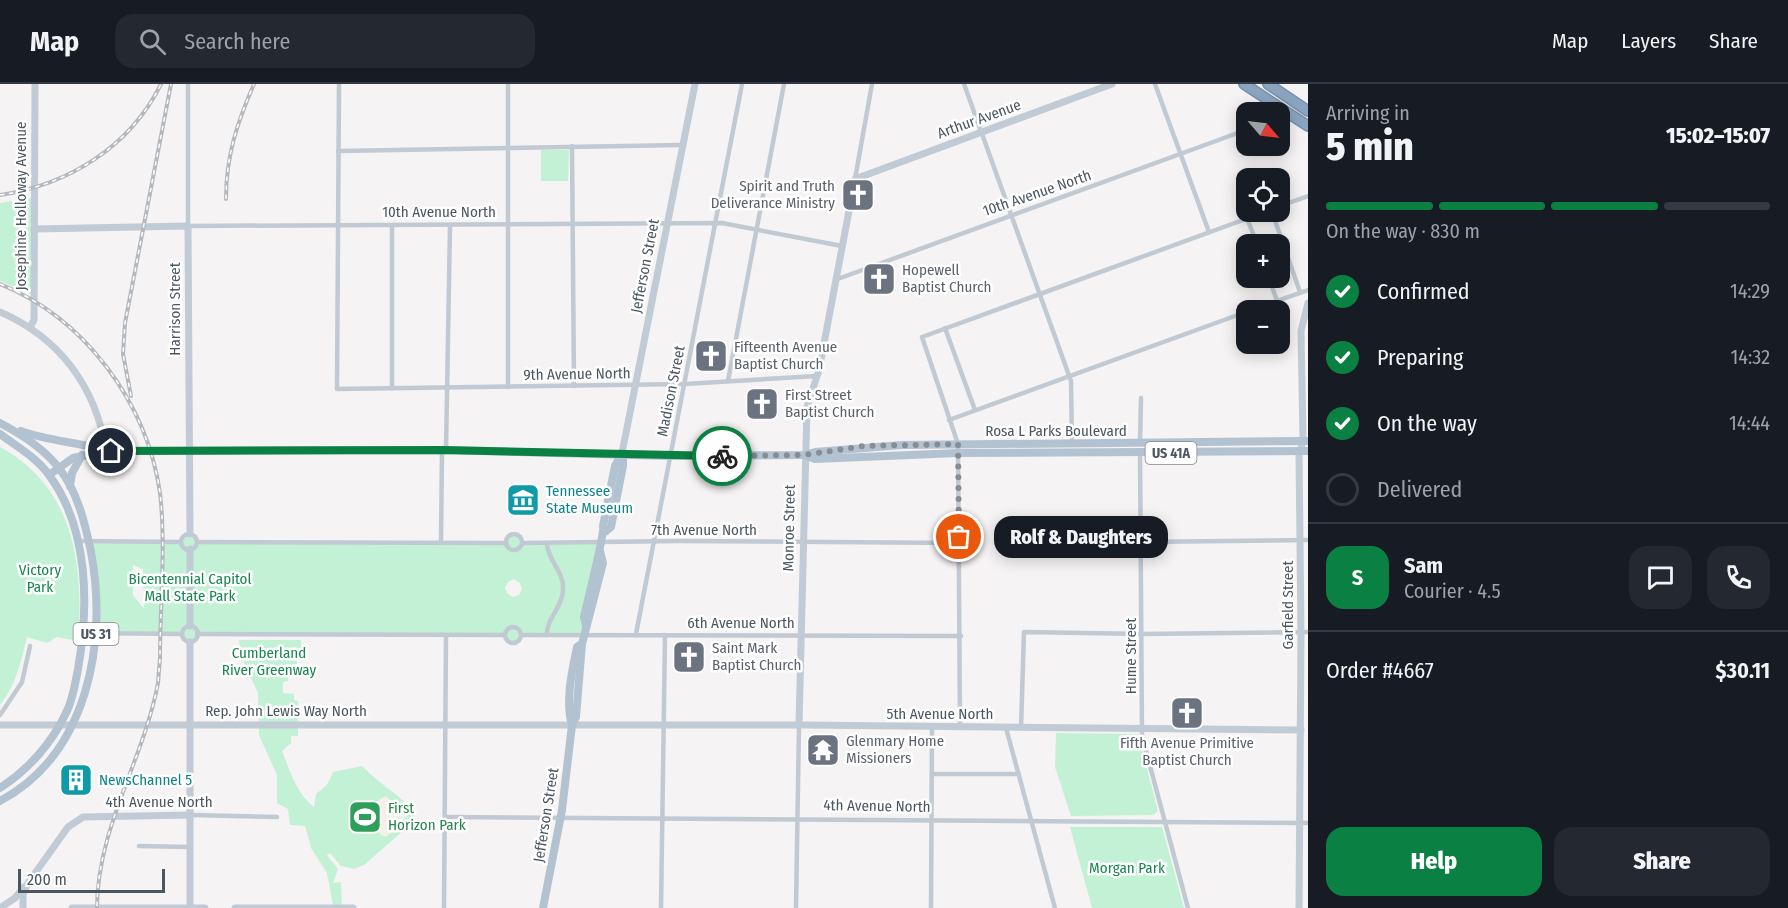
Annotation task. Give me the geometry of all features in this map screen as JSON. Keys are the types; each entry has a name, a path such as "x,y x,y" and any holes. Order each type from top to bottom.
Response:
{"highway":[{"path":"1244,84 1308,126"},
{"path":"1268,84 1308,111"}],"main road":[{"path":"1,423 51,440 85,444 106,451"},
{"name":"US 31","path":"0,801 25,785 42,769 73,725 89,679 96,634 96,584 89,541 81,511 70,486 58,467 24,437 1,423"},
{"name":"US 31","path":"0,434 49,475 72,519 78,541 84,590 83,633 70,704 60,725 40,753 0,788"},
{"path":"0,439 11,442"},
{"name":"Rosa L Parks Boulevard","path":"58,467 82,455 106,451 444,450 670,456 804,455 864,446 1072,453 1306,441"},
{"name":"Rosa L Parks Boulevard","path":"958,448 1072,443 1140,449 1305,451"},
{"name":"Jefferson Street","path":"543,908 561,817 572,725 577,707 582,644 603,563 600,551 605,532 603,526 615,466 622,453"},
{"path":"70,486 74,468 82,455"},
{"name":"US 41A","path":"49,475 58,467"}],"street":[{"name":"Josephine Holloway Avenue","path":"30,327 34,320 34,84"},
{"name":"Harrison Street","path":"188,84 190,534"},
{"path":"339,84 339,225"},
{"path":"508,84 508,387"},
{"name":"Jefferson Street","path":"622,453 695,84"},
{"name":"Madison Street","path":"636,634 717,224 742,84"},
{"path":"728,381 784,84"},
{"name":"Monroe Street","path":"796,908 802,542 807,407 817,376 872,84"},
{"path":"964,84 1069,376 1072,453"},
{"name":"Arthur Avenue","path":"855,178 1112,84"},
{"path":"1155,84 1209,232"},
{"name":"10th Avenue North","path":"836,280 1236,134"},
{"path":"338,151 682,145"},
{"path":"572,146 574,386"},
{"path":"1290,202 1308,196"},
{"path":"960,728 958,448 922,337 1237,222"},
{"path":"1276,222 1300,292"},
{"name":"10th Avenue North","path":"34,229 188,226 717,224 757,229 842,246"},
{"name":"9th Avenue North","path":"339,225 337,389 685,384 817,376"},
{"path":"441,542 450,226"},
{"path":"392,227 392,388"},
{"path":"1280,300 1308,290"},
{"name":"Garfield Street","path":"1299,908 1299,823 1304,730 1305,632 1304,354 1308,303"},
{"path":"0,312 30,327 63,356 80,376 94,405 106,451"},
{"path":"950,420 1236,316"},
{"path":"945,328 975,410"},
{"name":"Hume Street","path":"1141,398 1142,736 1188,908"},
{"path":"181,542 184,536 190,534 195,536 197,542 190,549 190,626"},
{"name":"7th Avenue North","path":"514,534 520,537 522,543 520,548 513,551 506,543 509,536 514,534"},
{"path":"1141,542 1304,540"},
{"path":"78,541 181,542"},
{"name":"7th Avenue North","path":"522,543 653,541 959,543"},
{"path":"181,542 184,547 190,549"},
{"name":"7th Avenue North","path":"197,542 506,543"},
{"path":"547,543 548,551 560,572 563,592 557,611 547,626 547,635"},
{"path":"190,626 195,628 197,634 196,639 190,642 184,640 182,634 184,627 190,626"},
{"name":"6th Avenue North","path":"522,635 519,629 513,627 507,630 505,635 508,642 514,644 522,635 961,636"},
{"path":"1021,728 1024,632 1143,634 1305,632"},
{"path":"83,633 182,634"},
{"name":"6th Avenue North","path":"197,634 505,635"},
{"path":"444,908 446,634"},
{"path":"661,908 665,635"},
{"path":"190,642 192,815 190,908"},
{"path":"0,715 22,682 30,646"},
{"name":"Rep. John Lewis Way North","path":"0,725 572,725"},
{"name":"5th Avenue North","path":"572,725 1304,730"},
{"path":"931,908 932,728"},
{"path":"1006,728 1054,908"},
{"path":"932,774 1019,774"},
{"name":"4th Avenue North","path":"23,908 23,894 28,883 68,827 83,817 192,815 277,817"},
{"name":"4th Avenue North","path":"445,817 1308,823"},
{"path":"139,846 191,847"},
{"path":"0,908 15,898 28,883"},
{"path":"72,908 206,908"},
{"path":"235,908 353,908"}],"green space":[{"path":"541,150 569,150 568,181 541,181"},
{"path":"31,198 31,294 0,281 0,203"},
{"name":"Victory Park","path":"0,447 25,464 44,483 59,506 69,530 75,556 79,584 79,612 78,641 57,637 47,643 27,637 14,681 0,705"},
{"name":"Bicentennial Capitol Mall State Park","path":"189,534 195,536 197,542 505,542 514,534 519,536 522,543 602,542 584,635 522,635 519,641 513,644 508,642 504,635 197,634 195,640 190,642 184,640 181,634 96,634 89,541 181,542","holes":["133,565 143,569 144,609 133,595","514,579 520,583 522,589 519,595 513,597 507,593 505,588 508,582"]},
{"name":"Cumberland River Greenway","path":"239,640 301,640 301,655 297,655 297,664 292,664 292,673 288,673 288,681 283,682 283,693 294,694 294,700 298,701 298,736 291,736 291,743 282,751 294,781 314,807 316,794 327,785 333,772 362,766 414,812 412,823 364,865 354,869 341,866 330,853 327,855 338,869 333,883 341,882 342,908 333,905 327,873 311,848 305,826 290,825 288,809 277,803 277,775 259,735 258,693 243,661"},
{"name":"Morgan Park","path":"1056,733 1138,734 1158,811 1153,815 1071,816 1055,767"},
{"name":"Morgan Park","path":"1070,827 1162,827 1184,908 1092,908"}],"sand":[{"path":"386,796 407,816 386,837 374,828 370,816 374,805"}],"railway":[{"path":"0,195 49,182 73,172 94,159 132,127 161,84"},
{"path":"131,396 123,354 125,323 171,84"},
{"path":"226,199 230,154 242,112 254,84"},
{"path":"0,284 31,299 59,318 85,341 107,368 126,396 141,427 153,460 160,493 163,554 158,683 143,739 105,850 99,878 97,908"}],"way so far":[{"path":"722,456 804,455 864,446 958,444 959,537"}],"place":[{"name":"Spirit and Truth Deliverance Ministry","path":"858,195"},
{"name":"Hopewell Baptist Church","path":"879,279"},
{"name":"Fifteenth Avenue Baptist Church","path":"711,356"},
{"name":"First Street Baptist Church","path":"762,404"},
{"name":"Tennessee State Museum","path":"523,500"},
{"name":"Rolf & Daughters","path":"959,537"},
{"name":"Saint Mark Baptist Church","path":"689,657"},
{"name":"Fifth Avenue Primitive Baptist Church","path":"1187,713"},
{"name":"Glenmary Home Missioners","path":"823,750"},
{"name":"NewsChannel 5","path":"76,780"},
{"name":"First Horizon Park","path":"365,817"}],"route":[{"path":"111,451 442,450 722,456"}]}
